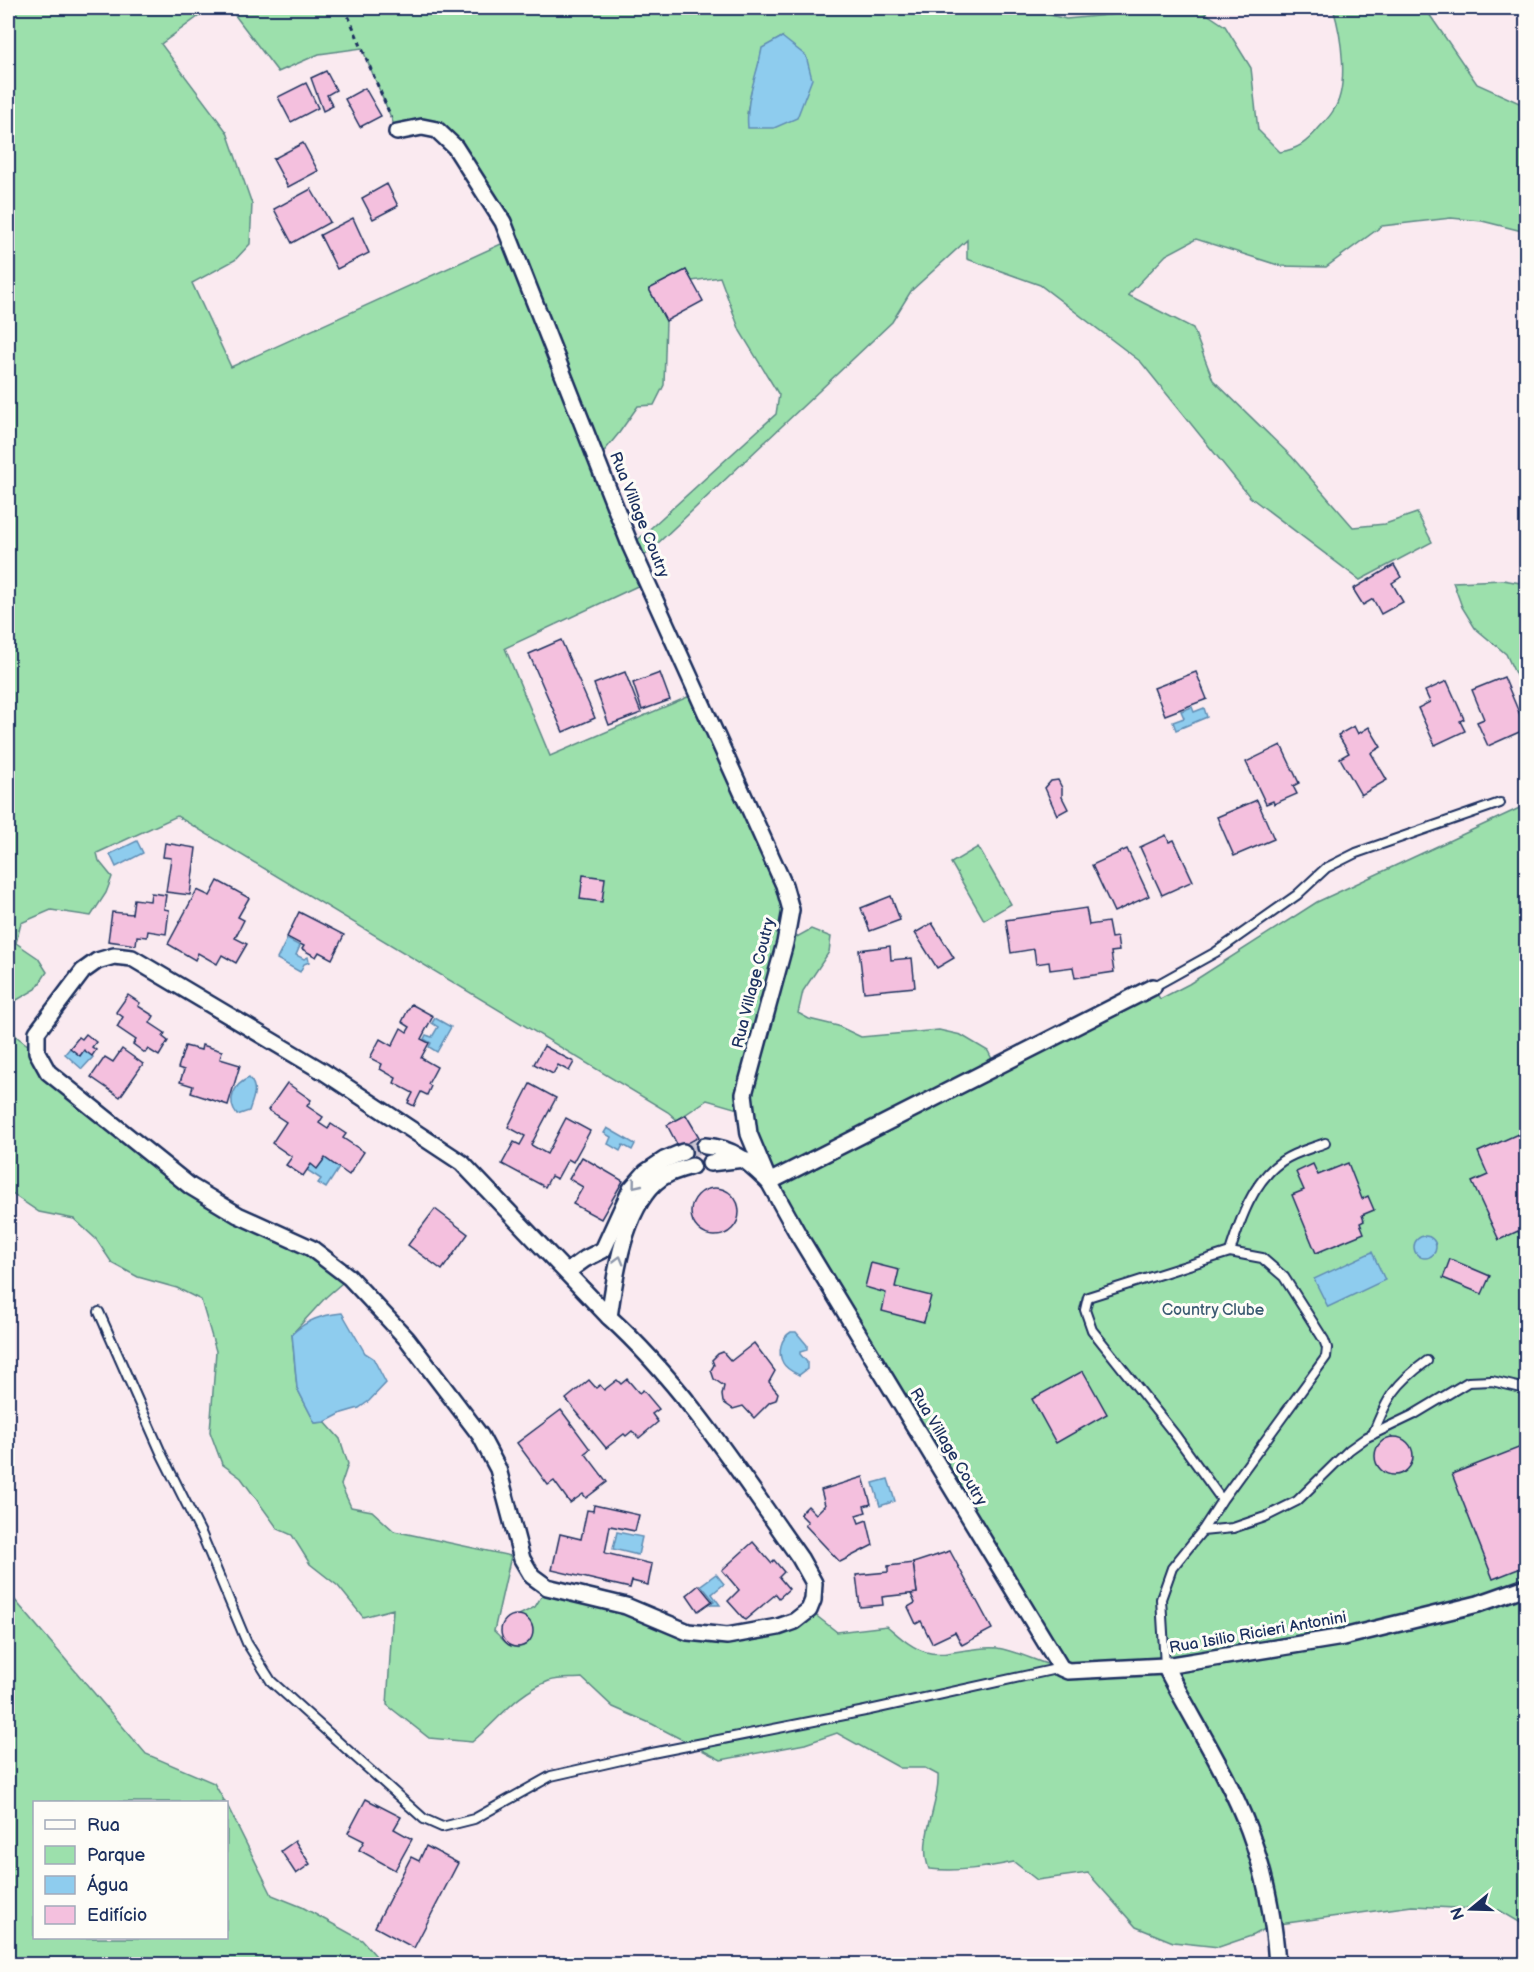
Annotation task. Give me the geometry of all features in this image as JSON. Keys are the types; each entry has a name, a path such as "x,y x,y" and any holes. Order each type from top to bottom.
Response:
{"street":[{"name":"Rua Village Coutry","path":"397,132 422,127 437,130 455,147 503,222 634,554 784,885 791,910 789,921 744,1094 749,1134 769,1182 805,1246 1061,1668"},
{"path":"114,956 132,958 324,1072 462,1163 567,1272 631,1337 699,1417 800,1558 814,1583 813,1600 809,1610 795,1621 778,1627 727,1636 688,1632 626,1606 547,1587 532,1576 522,1559 498,1469 480,1435 407,1339 349,1277 311,1248 238,1215 190,1186 48,1072 37,1052 37,1032 83,971 97,961 114,956"},
{"path":"705,1146 721,1147 744,1159 769,1182 1153,987"},
{"path":"567,1272 603,1250 631,1189 646,1172 664,1160 683,1152"},
{"path":"710,1163 744,1159"},
{"path":"609,1317 617,1266 633,1218 644,1196 656,1182 671,1173 692,1166"},
{"name":"Rua Isilio Ricieri Antonini","path":"1277,1965 1268,1892 1248,1828 1219,1766 1165,1666 1343,1637 1478,1604 1527,1587"},
{"path":"1061,1668 1068,1671 1165,1666"}],"lane":[{"path":"1153,987 1216,952 1297,895 1326,868 1356,853 1500,803"},
{"path":"1230,1252 1241,1219 1266,1174 1284,1159 1325,1143"},
{"path":"1165,1666 1161,1599 1172,1568 1202,1531 1222,1500 1326,1358 1327,1347 1284,1277 1262,1258 1230,1252 1088,1297 1085,1310 1092,1330 1176,1436 1222,1500"},
{"path":"99,1312 162,1455 202,1535 247,1643 270,1681 424,1818 442,1827 474,1819 551,1776 1061,1668"},
{"path":"1373,1434 1385,1403 1396,1388 1427,1361"},
{"path":"1202,1531 1233,1528 1297,1501 1349,1450 1373,1434 1413,1415 1468,1382 1492,1381 1527,1389"}],"path":[{"path":"345,8 397,132"}],"green space":[{"name":"Country Clube","path":"8,8 210,8 161,44 227,132 252,204 250,244 235,260 192,283 231,367 510,240 437,130 397,132 362,48 319,54 278,72 234,14 225,14 214,8 1023,8 1066,19 1119,14 1139,8 1198,8 1225,26 1251,68 1258,130 1280,152 1297,147 1310,138 1330,116 1338,101 1343,75 1339,32 1333,8 1425,8 1477,84 1526,106 1526,232 1482,221 1451,218 1382,226 1326,267 1281,266 1196,239 1166,255 1128,295 1193,328 1213,380 1292,457 1353,527 1385,524 1417,513 1432,542 1360,580 1250,497 1141,362 1040,285 967,259 967,240 911,291 892,322 638,562 646,582 505,648 550,756 697,693 784,885 786,943 811,929 831,937 829,952 803,991 798,1013 809,1019 838,1026 861,1037 939,1030 961,1035 988,1051 996,1067 1153,987 1160,999 1189,984 1317,902 1526,805 1526,1926 1499,1910 1412,1906 1272,1925 1254,1935 1219,1947 1173,1942 1136,1927 1088,1873 1037,1880 1014,1862 972,1869 929,1869 926,1858 927,1834 936,1798 938,1775 925,1768 900,1768 837,1733 805,1744 721,1760 652,1724 613,1707 582,1678 553,1680 537,1686 517,1700 472,1742 429,1738 387,1705 393,1609 363,1617 338,1586 310,1564 292,1535 278,1529 241,1478 222,1464 210,1432 216,1351 201,1300 177,1288 138,1277 112,1263 96,1239 74,1219 39,1212 8,1191 8,1025 17,1037 37,1052 48,1072 190,1186 349,1277 326,1297 292,1334 297,1388 315,1423 325,1422 340,1439 348,1464 341,1485 351,1507 372,1511 394,1531 511,1556 494,1631 509,1645 522,1647 527,1644 532,1633 531,1626 519,1615 535,1607 547,1587 727,1636 809,1610 837,1632 887,1626 910,1645 926,1652 943,1653 997,1648 1060,1668 799,1236 745,1111 707,1100 677,1120 668,1112 177,816 97,853 99,861 112,877 106,893 91,916 51,910 21,923 16,943 38,958 47,972 36,989 15,1001 8,1017","holes":["782,37 747,114 763,48","686,270 692,281 720,277 740,331 779,395 776,414 631,546 597,460 638,406 654,405 664,385 666,321 649,289"]},
{"path":"1503,580 1526,584 1526,697 1506,654 1475,628 1462,607 1453,582"},
{"path":"978,847 1011,904 984,920 951,863"},
{"path":"8,1592 146,1754 214,1783 224,1801 33,1801 33,1939 228,1939 228,1807 272,1895 302,1907 362,1940 383,1964 8,1964"}],"water":[{"path":"782,37 806,56 812,79 797,118 774,128 748,128 748,107 762,48"},
{"path":"1192,707 1194,712 1204,708 1207,717 1176,730 1173,722 1184,718 1181,711"},
{"path":"137,841 143,853 116,867 110,854"},
{"path":"287,939 300,946 296,955 304,959 308,957 309,962 304,964 300,972 277,959"},
{"path":"435,1018 451,1027 437,1052 429,1047 431,1043 424,1039 426,1035 432,1037 438,1027 432,1023"},
{"path":"70,1048 80,1055 84,1050 93,1057 82,1069 65,1054"},
{"path":"249,1078 254,1086 252,1102 249,1111 237,1115 232,1104 233,1094 239,1084"},
{"path":"607,1128 635,1144 632,1150 623,1145 620,1151 608,1144 611,1137 604,1133"},
{"path":"325,1158 339,1168 326,1188 318,1183 321,1179 307,1170 311,1164 317,1168"},
{"path":"1425,1236 1433,1239 1436,1247 1433,1255 1425,1258 1417,1255 1414,1247 1417,1239"},
{"path":"1372,1252 1385,1280 1328,1307 1314,1279"},
{"path":"342,1313 365,1353 373,1358 386,1383 359,1408 342,1413 325,1422 315,1423 297,1388 292,1334 315,1319"},
{"path":"791,1332 796,1332 807,1345 807,1350 800,1354 807,1362 807,1369 799,1375 786,1367 780,1354 782,1342"},
{"path":"888,1479 895,1501 880,1506 873,1483"},
{"path":"617,1532 642,1537 638,1555 613,1549"},
{"path":"716,1574 724,1584 712,1594 720,1605 710,1605 714,1601 701,1585"}],"building":[{"path":"326,71 336,90 327,95 333,106 323,111 311,78"},
{"path":"306,83 318,108 291,122 278,97"},
{"path":"365,88 381,116 360,127 345,99"},
{"path":"303,143 318,171 288,187 273,159"},
{"path":"387,184 398,206 373,219 362,198"},
{"path":"311,189 330,222 292,243 274,209"},
{"path":"353,218 369,253 337,269 320,235"},
{"path":"686,270 703,301 666,321 649,289"},
{"path":"1394,565 1401,577 1392,583 1403,602 1381,614 1373,599 1363,605 1353,589"},
{"path":"561,640 595,718 563,732 529,654"},
{"path":"625,672 641,713 609,725 594,684"},
{"path":"1196,672 1207,699 1165,715 1154,688"},
{"path":"660,673 670,700 642,710 633,683"},
{"path":"1504,677 1526,729 1488,746 1477,722 1484,719 1472,690"},
{"path":"1447,681 1464,719 1460,721 1465,731 1435,745 1418,708 1430,702 1425,691"},
{"path":"1354,726 1358,734 1369,727 1381,747 1371,753 1387,780 1361,795 1340,758 1349,753 1338,735"},
{"path":"1281,745 1299,783 1293,786 1297,794 1274,804 1273,801 1266,804 1246,762"},
{"path":"1058,780 1068,809 1057,815 1045,788 1051,781"},
{"path":"1257,800 1274,839 1234,856 1217,817"},
{"path":"1166,835 1169,842 1174,840 1193,881 1162,895 1140,847"},
{"path":"165,843 196,848 190,895 166,892 171,858 163,857"},
{"path":"1127,849 1149,896 1114,912 1092,865"},
{"path":"583,875 605,878 602,902 580,899"},
{"path":"218,881 249,898 238,917 244,920 235,938 247,944 236,963 222,955 217,964 198,953 195,960 168,944 197,890 210,896"},
{"path":"151,893 166,895 164,909 169,910 166,934 148,931 147,937 137,936 136,945 108,941 112,912 132,914 134,899 150,901"},
{"path":"891,896 900,920 870,931 861,908"},
{"path":"1086,908 1089,925 1108,922 1111,938 1117,937 1119,951 1111,952 1114,972 1075,978 1073,967 1050,970 1049,962 1036,964 1034,949 1011,953 1006,920"},
{"path":"299,912 344,935 332,959 319,952 316,957 302,949 304,946 287,937"},
{"path":"932,923 954,958 937,968 915,933"},
{"path":"890,946 891,960 912,958 915,987 864,992 859,950"},
{"path":"128,995 140,1003 138,1006 154,1016 150,1023 165,1033 163,1037 168,1041 159,1056 148,1049 145,1053 133,1044 136,1040 117,1027 123,1017 116,1012"},
{"path":"411,1004 433,1016 421,1039 429,1043 421,1058 437,1067 428,1084 431,1086 427,1095 421,1092 414,1106 408,1103 413,1093 394,1083 396,1078 380,1069 382,1064 370,1058 380,1039 392,1046 401,1028 407,1032 410,1027 402,1022"},
{"path":"86,1034 96,1042 92,1047 96,1050 92,1056 84,1050 80,1056 70,1048 79,1037 82,1039"},
{"path":"202,1045 222,1051 220,1059 240,1065 228,1105 191,1093 193,1086 180,1082 184,1070 178,1068 185,1046 201,1050"},
{"path":"544,1046 574,1062 569,1071 558,1065 553,1074 534,1064"},
{"path":"122,1049 143,1064 120,1097 91,1077 105,1057 113,1062"},
{"path":"287,1083 311,1100 307,1106 323,1117 319,1123 328,1129 331,1124 346,1134 343,1138 364,1152 349,1175 325,1158 317,1169 311,1164 303,1176 286,1165 292,1157 272,1143 286,1122 268,1110"},
{"path":"530,1084 556,1098 531,1145 547,1154 566,1118 590,1131 573,1162 568,1159 557,1179 551,1176 545,1187 502,1164 514,1142 520,1145 525,1136 508,1127"},
{"path":"686,1115 699,1137 679,1148 667,1125"},
{"path":"1518,1134 1526,1153 1526,1247 1518,1231 1499,1240 1472,1182 1488,1175 1478,1152"},
{"path":"582,1157 623,1181 601,1219 573,1204 583,1187 569,1179"},
{"path":"1348,1163 1362,1199 1368,1196 1374,1210 1362,1215 1364,1221 1360,1223 1364,1233 1316,1253 1292,1195 1304,1190 1296,1172 1313,1164 1318,1175"},
{"path":"710,1188 720,1188 735,1198 739,1212 738,1221 729,1232 720,1236 710,1236 695,1226 691,1217 691,1207 701,1192"},
{"path":"435,1209 468,1234 442,1270 408,1245"},
{"path":"1450,1259 1490,1276 1482,1294 1443,1278"},
{"path":"871,1263 899,1270 895,1287 931,1296 924,1322 882,1311 886,1293 865,1287"},
{"path":"754,1343 775,1371 769,1382 778,1393 776,1400 770,1402 754,1418 743,1406 733,1409 723,1402 724,1386 714,1379 711,1370 714,1365 712,1360 718,1354 723,1352 731,1361"},
{"path":"1083,1371 1107,1414 1056,1443 1032,1399"},
{"path":"627,1379 639,1393 643,1390 659,1409 652,1414 658,1422 639,1438 632,1431 626,1436 624,1434 606,1448 566,1399 589,1380 596,1388 600,1385 604,1390 617,1380 621,1384"},
{"path":"561,1410 590,1449 585,1453 607,1482 586,1498 583,1494 570,1503 554,1481 548,1485 517,1443"},
{"path":"1394,1437 1408,1442 1413,1456 1408,1470 1394,1475 1380,1470 1375,1456 1380,1442"},
{"path":"1526,1445 1526,1566 1493,1579 1452,1474"},
{"path":"863,1477 871,1504 864,1506 866,1512 856,1515 859,1523 867,1520 873,1545 840,1562 805,1525 808,1522 800,1514 808,1506 816,1514 825,1505 821,1490"},
{"path":"594,1505 639,1515 635,1531 610,1526 605,1553 652,1564 648,1585 632,1581 630,1588 552,1570 560,1534 581,1539 587,1510 593,1511"},
{"path":"753,1542 771,1563 774,1560 784,1572 779,1577 789,1589 779,1598 776,1594 745,1620 728,1601 739,1590 722,1570"},
{"path":"950,1551 992,1629 962,1645 955,1632 932,1643 921,1621 916,1624 908,1607 915,1603 911,1594 917,1593 913,1563"},
{"path":"913,1563 917,1593 882,1597 883,1605 860,1607 856,1575 888,1572 888,1566"},
{"path":"699,1585 712,1601 698,1611 687,1595"},
{"path":"517,1615 528,1620 533,1631 528,1642 517,1647 506,1642 501,1631 506,1620"},
{"path":"366,1799 401,1817 394,1829 412,1839 395,1870 359,1850 364,1841 348,1833"},
{"path":"295,1841 310,1864 296,1874 281,1851"},
{"path":"426,1846 458,1863 414,1948 375,1927 411,1857 419,1861"}],"tunnel":[{"path":"683,1152 705,1146"}]}
